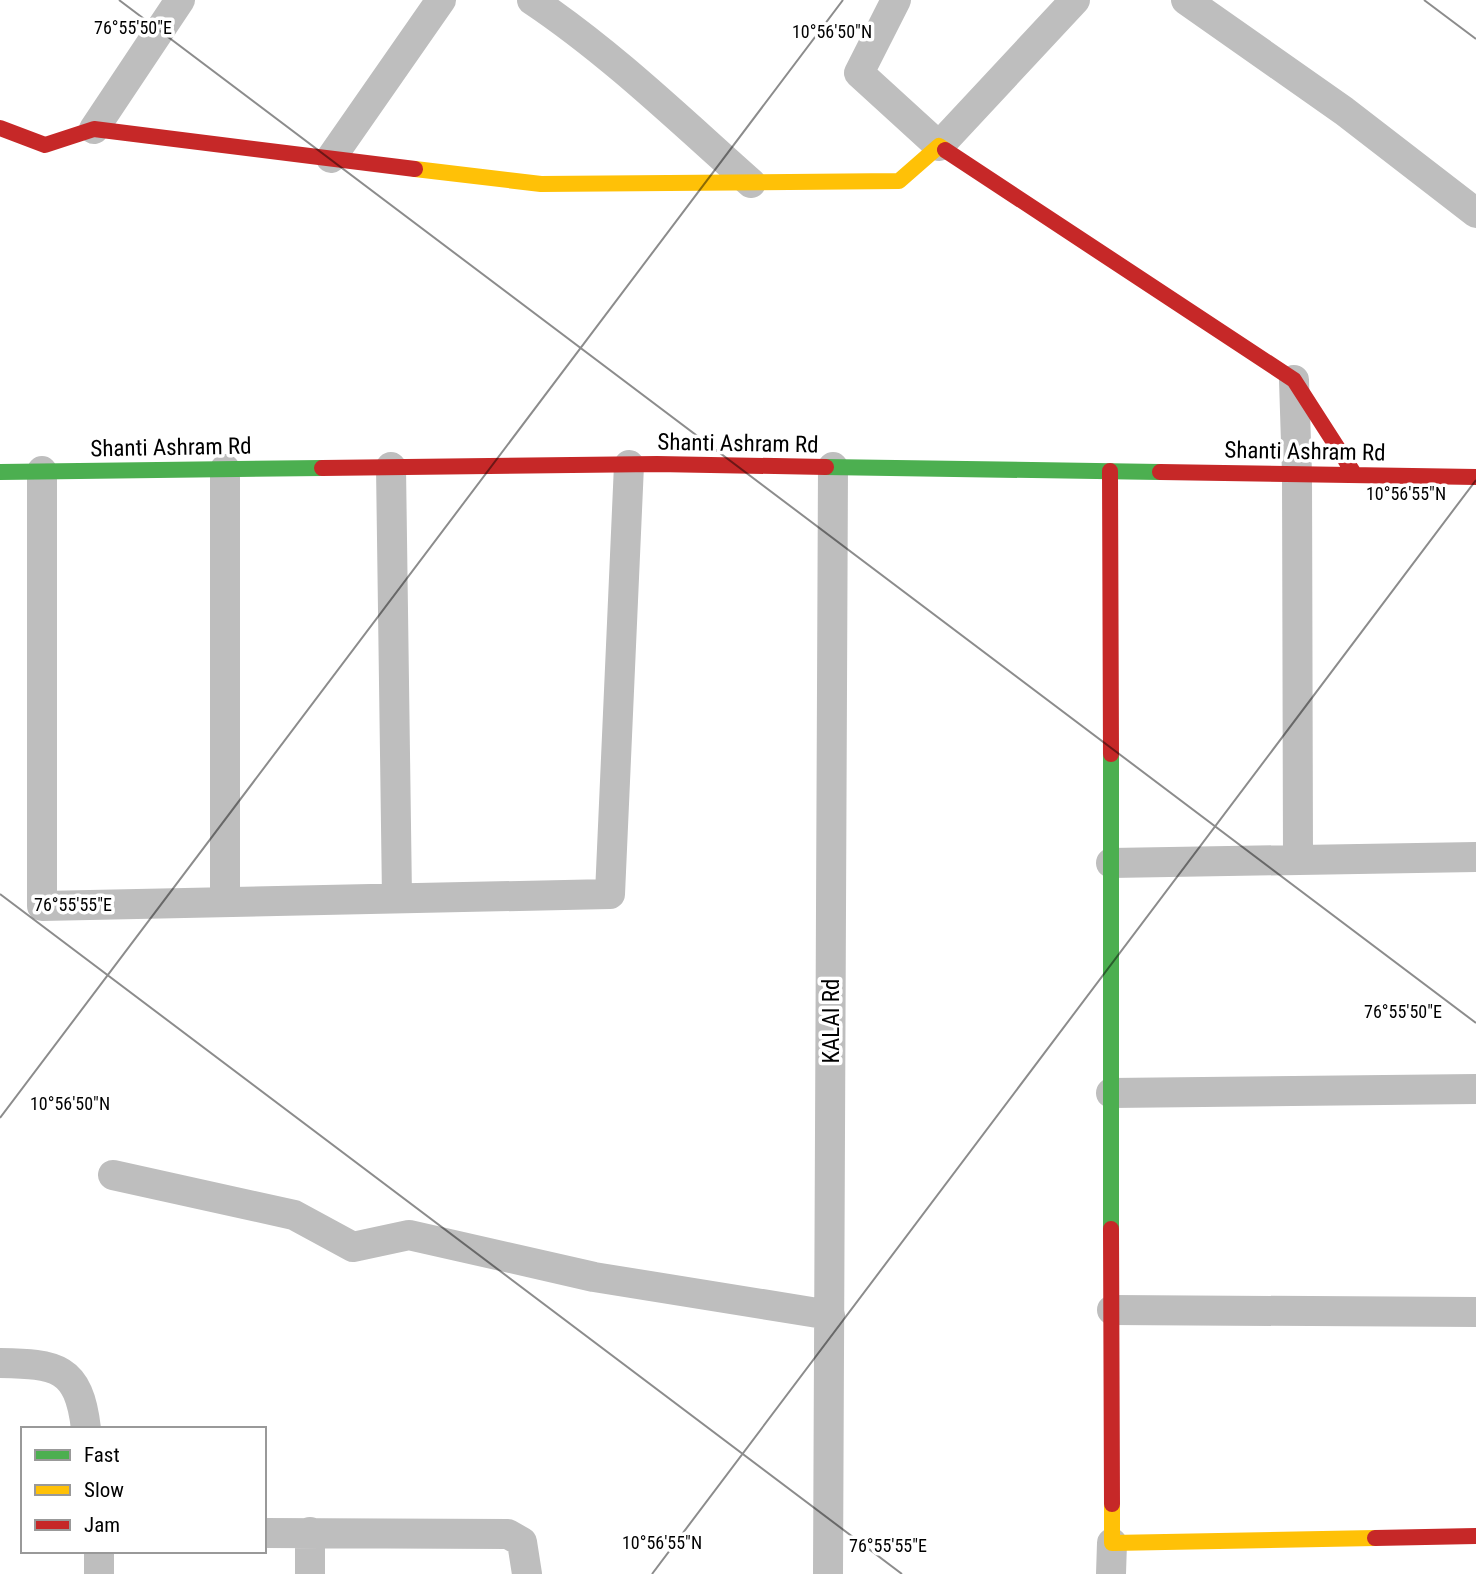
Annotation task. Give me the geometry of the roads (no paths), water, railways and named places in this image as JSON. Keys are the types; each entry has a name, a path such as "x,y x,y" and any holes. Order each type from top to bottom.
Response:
{"street":[{"path":"94,129 180,0"},
{"path":"331,158 441,0"},
{"path":"532,0 638,82 751,183"},
{"path":"895,0 859,73 939,146 1294,380 1355,475"},
{"path":"0,128 45,145 94,129 541,184 899,181 939,146 1075,0"},
{"path":"1186,0 1344,111 1476,213"},
{"path":"1294,380 1297,474 1298,860"},
{"path":"42,471 42,905 610,894 628,465"},
{"name":"Shanti Ashram Rd","path":"0,472 628,465 1476,477"},
{"path":"391,467 397,897"},
{"name":"KALAI Rd","path":"828,1574 833,467"},
{"path":"225,469 225,901"},
{"path":"1110,471 1111,1574"},
{"path":"1111,863 1476,857"},
{"path":"1111,1093 1476,1089"},
{"path":"113,1175 294,1214 353,1247 409,1235 594,1277 830,1315"},
{"path":"1112,1310 1476,1312"},
{"path":"0,1363 41,1363 60,1370 75,1387 84,1407 86,1427"},
{"path":"310,1532 310,1574"},
{"path":"266,1533 508,1534 522,1542 527,1574"},
{"path":"1112,1543 1476,1536"},
{"path":"99,1553 99,1574"}]}
